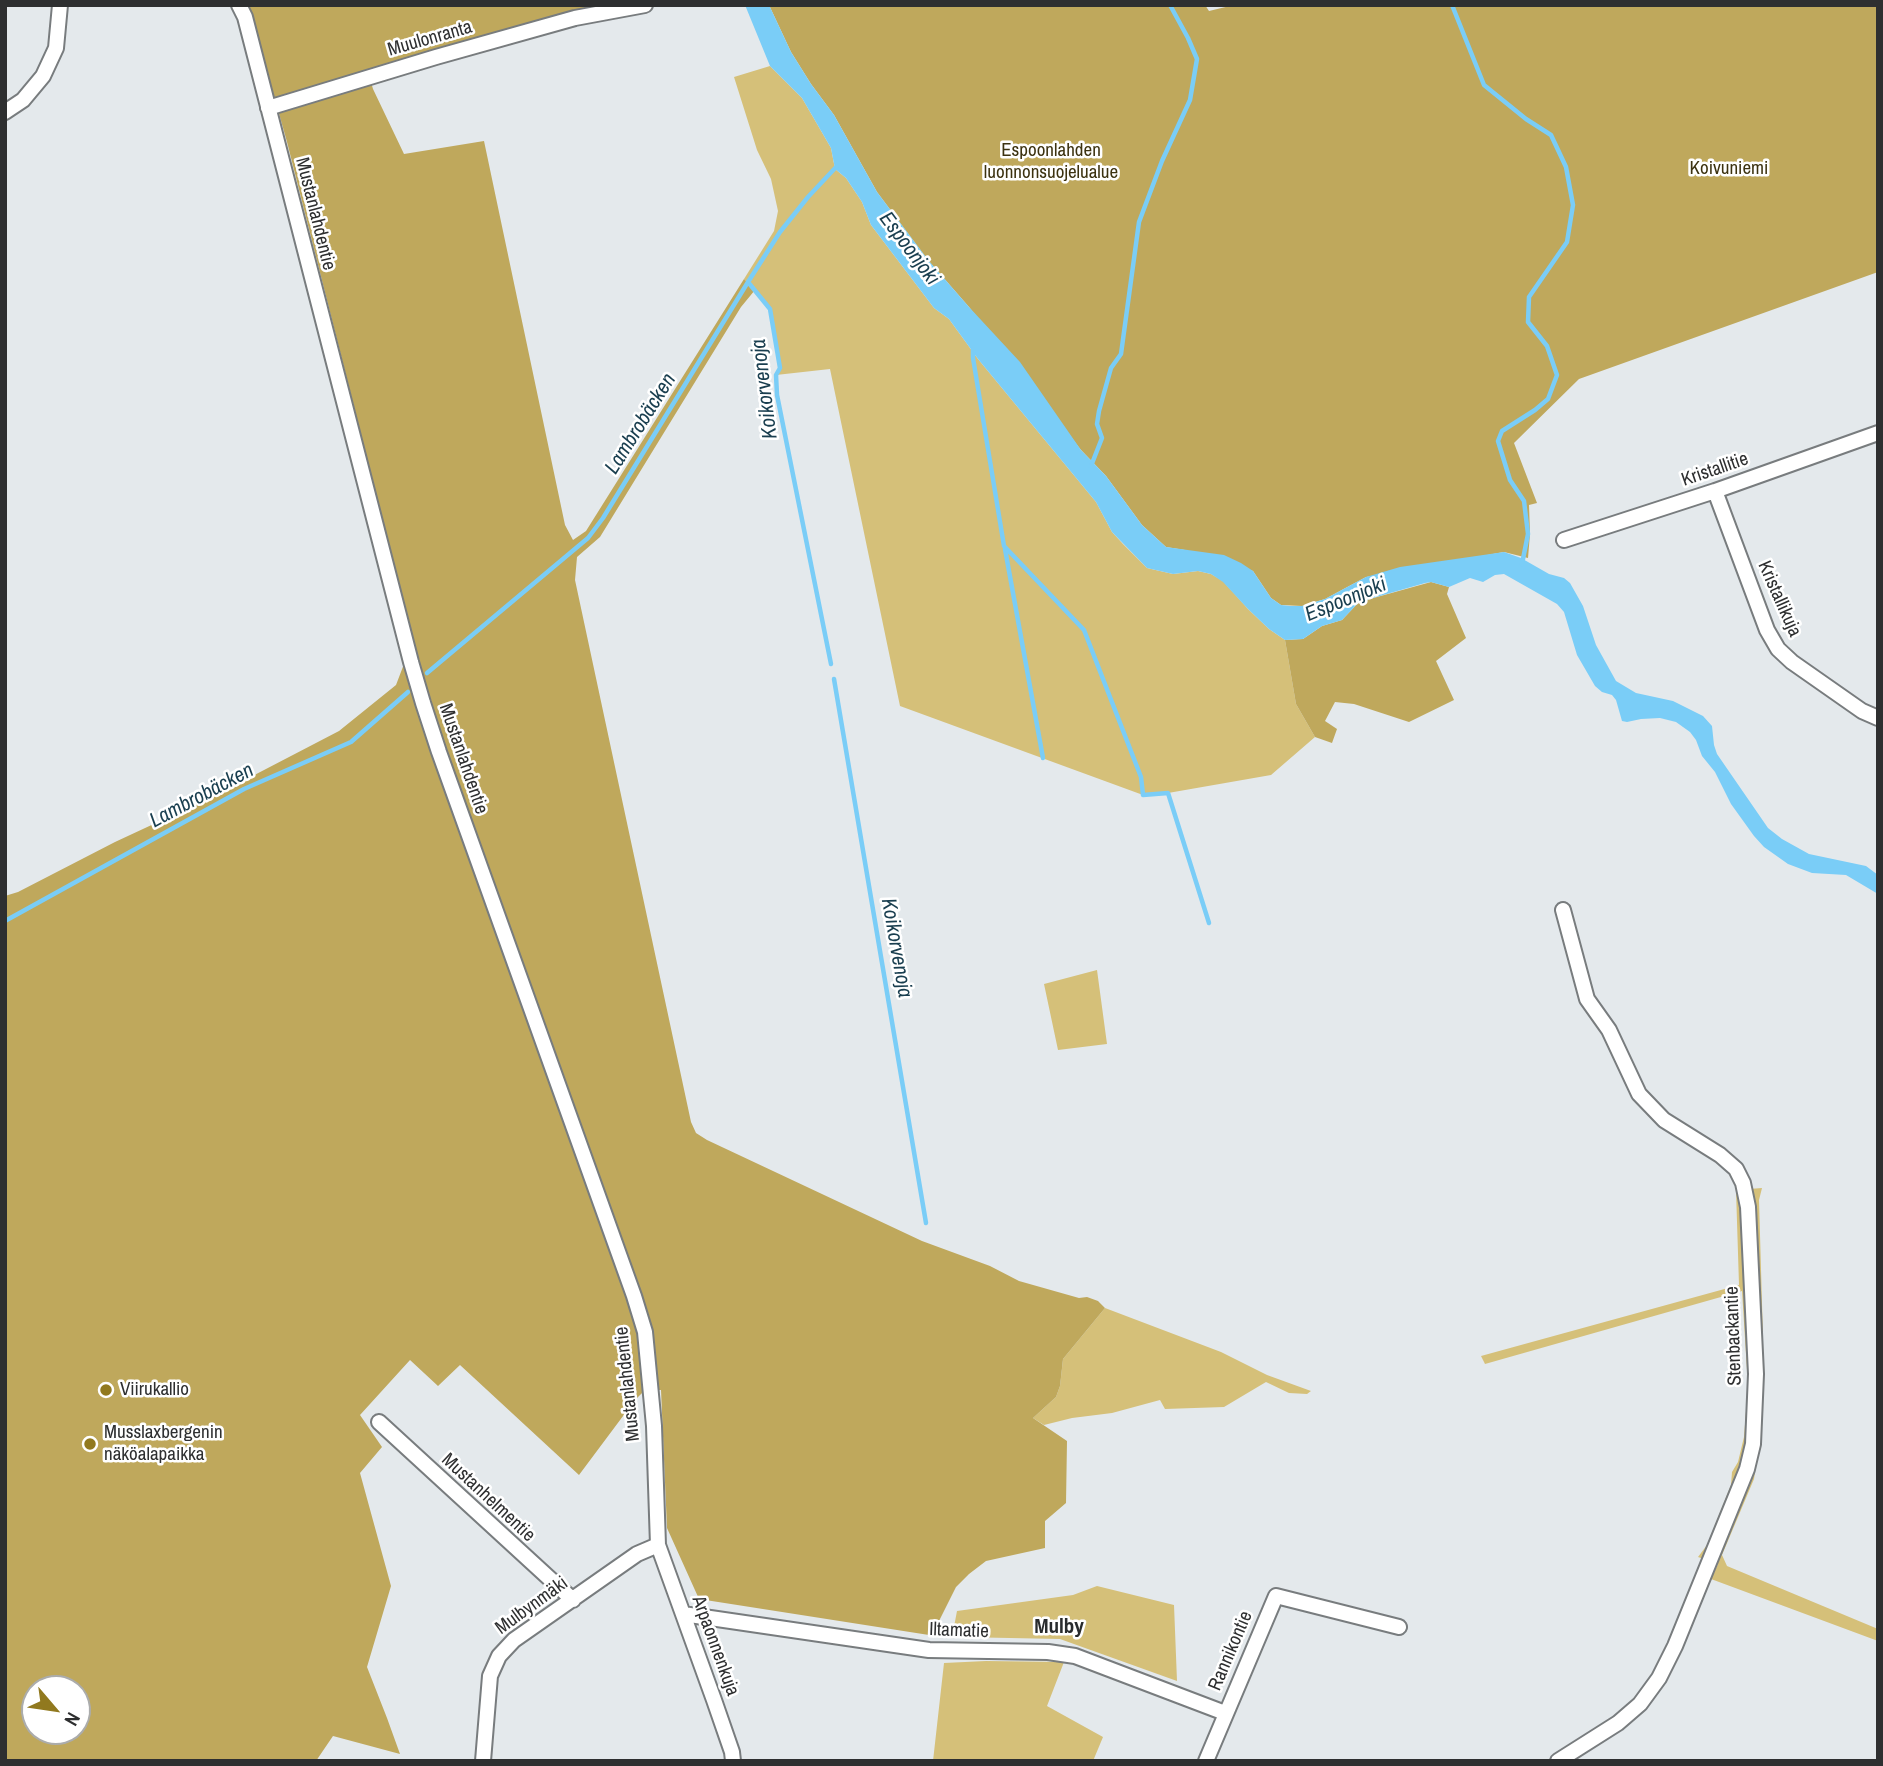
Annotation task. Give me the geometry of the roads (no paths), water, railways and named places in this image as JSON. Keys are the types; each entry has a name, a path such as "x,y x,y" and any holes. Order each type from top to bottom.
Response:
{"street":[{"path":"5,112 23,100 43,76 56,48 60,5"},
{"name":"Mustanlahdentie","path":"239,5 245,18 423,703 645,1332 654,1426 658,1545"},
{"name":"Muulonranta","path":"268,108 575,18 645,5"},
{"name":"Kristallitie","path":"1564,540 1715,491 1878,433"},
{"name":"Kristallikuja","path":"1715,491 1767,630 1778,649 1792,662 1862,711 1878,718"},
{"name":"Stenbackantie","path":"1558,1761 1618,1723 1640,1704 1670,1657 1747,1469 1753,1444 1756,1374 1748,1207 1743,1183 1736,1169 1720,1155 1664,1120 1640,1094 1609,1030 1587,999 1563,910"},
{"name":"Mustanhelmentie","path":"379,1422 573,1600"},
{"name":"Mulbynmäki","path":"483,1761 490,1676 499,1656 514,1640 637,1554 658,1545"},
{"name":"Arpaonnenkuja","path":"658,1545 733,1761"},
{"name":"Rannikontie","path":"1206,1761 1276,1596 1399,1627"},
{"name":"Iltamatie","path":"683,1614 929,1650 1048,1652 1075,1656 1225,1713"}],"water":[{"name":"Espoonjoki","path":"745,5 769,5 791,52 834,115 877,192 928,260 1020,362 1081,450 1106,476 1142,525 1166,547 1224,555 1241,563 1253,571 1271,598 1281,605 1290,606 1302,606 1325,599 1366,577 1400,567 1504,552 1549,574 1564,578 1570,583 1583,606 1596,645 1616,681 1636,693 1673,701 1703,716 1712,726 1717,754 1768,828 1809,854 1866,866 1878,875 1878,894 1846,875 1812,873 1788,864 1764,847 1731,804 1690,732 1676,722 1660,718 1622,721 1616,700 1595,686 1577,655 1564,612 1557,604 1504,574 1495,575 1483,582 1470,578 1449,587 1425,583 1359,602 1342,620 1322,626 1303,639 1285,640 1269,629 1223,582 1211,574 1198,571 1173,574 1147,568 1112,532 1096,502 978,359 949,319 934,308 871,225 862,202 846,178 835,169 831,148 802,98 770,66"}],"waterway":[{"path":"1091,466 1102,438 1097,424 1099,411 1111,368 1121,354 1139,222 1162,161 1190,100 1197,59 1170,5"},
{"path":"1452,5 1484,85 1526,119 1551,135 1566,167 1573,205 1567,242 1529,297 1528,322 1547,346 1557,375 1548,399 1502,431 1498,441 1510,480 1524,501 1528,534 1522,564"},
{"name":"Lambrobäcken","path":"427,673 588,538 780,232 838,165"},
{"name":"Koikorvenoja","path":"748,282 770,309 780,368 776,375 777,395 831,664"},
{"path":"973,349 1004,546 1084,630 1141,777 1143,795 1168,793 1209,923"},
{"path":"1005,549 1043,758"},
{"name":"Koikorvenoja","path":"834,679 926,1223"},
{"name":"Lambrobäcken","path":"5,921 244,789 351,742 408,692"}],"place":[{"name":"Viirukallio","path":"106,1390"},
{"name":"Musslaxbergenin näköalapaikka","path":"90,1444"}],"district":[{"name":"Mulby","path":"1059,1627"}],"park label":[{"name":"Espoonlahden luonnonsuojelualue","path":"1051,162"},
{"name":"Koivuniemi","path":"1729,169"}]}
